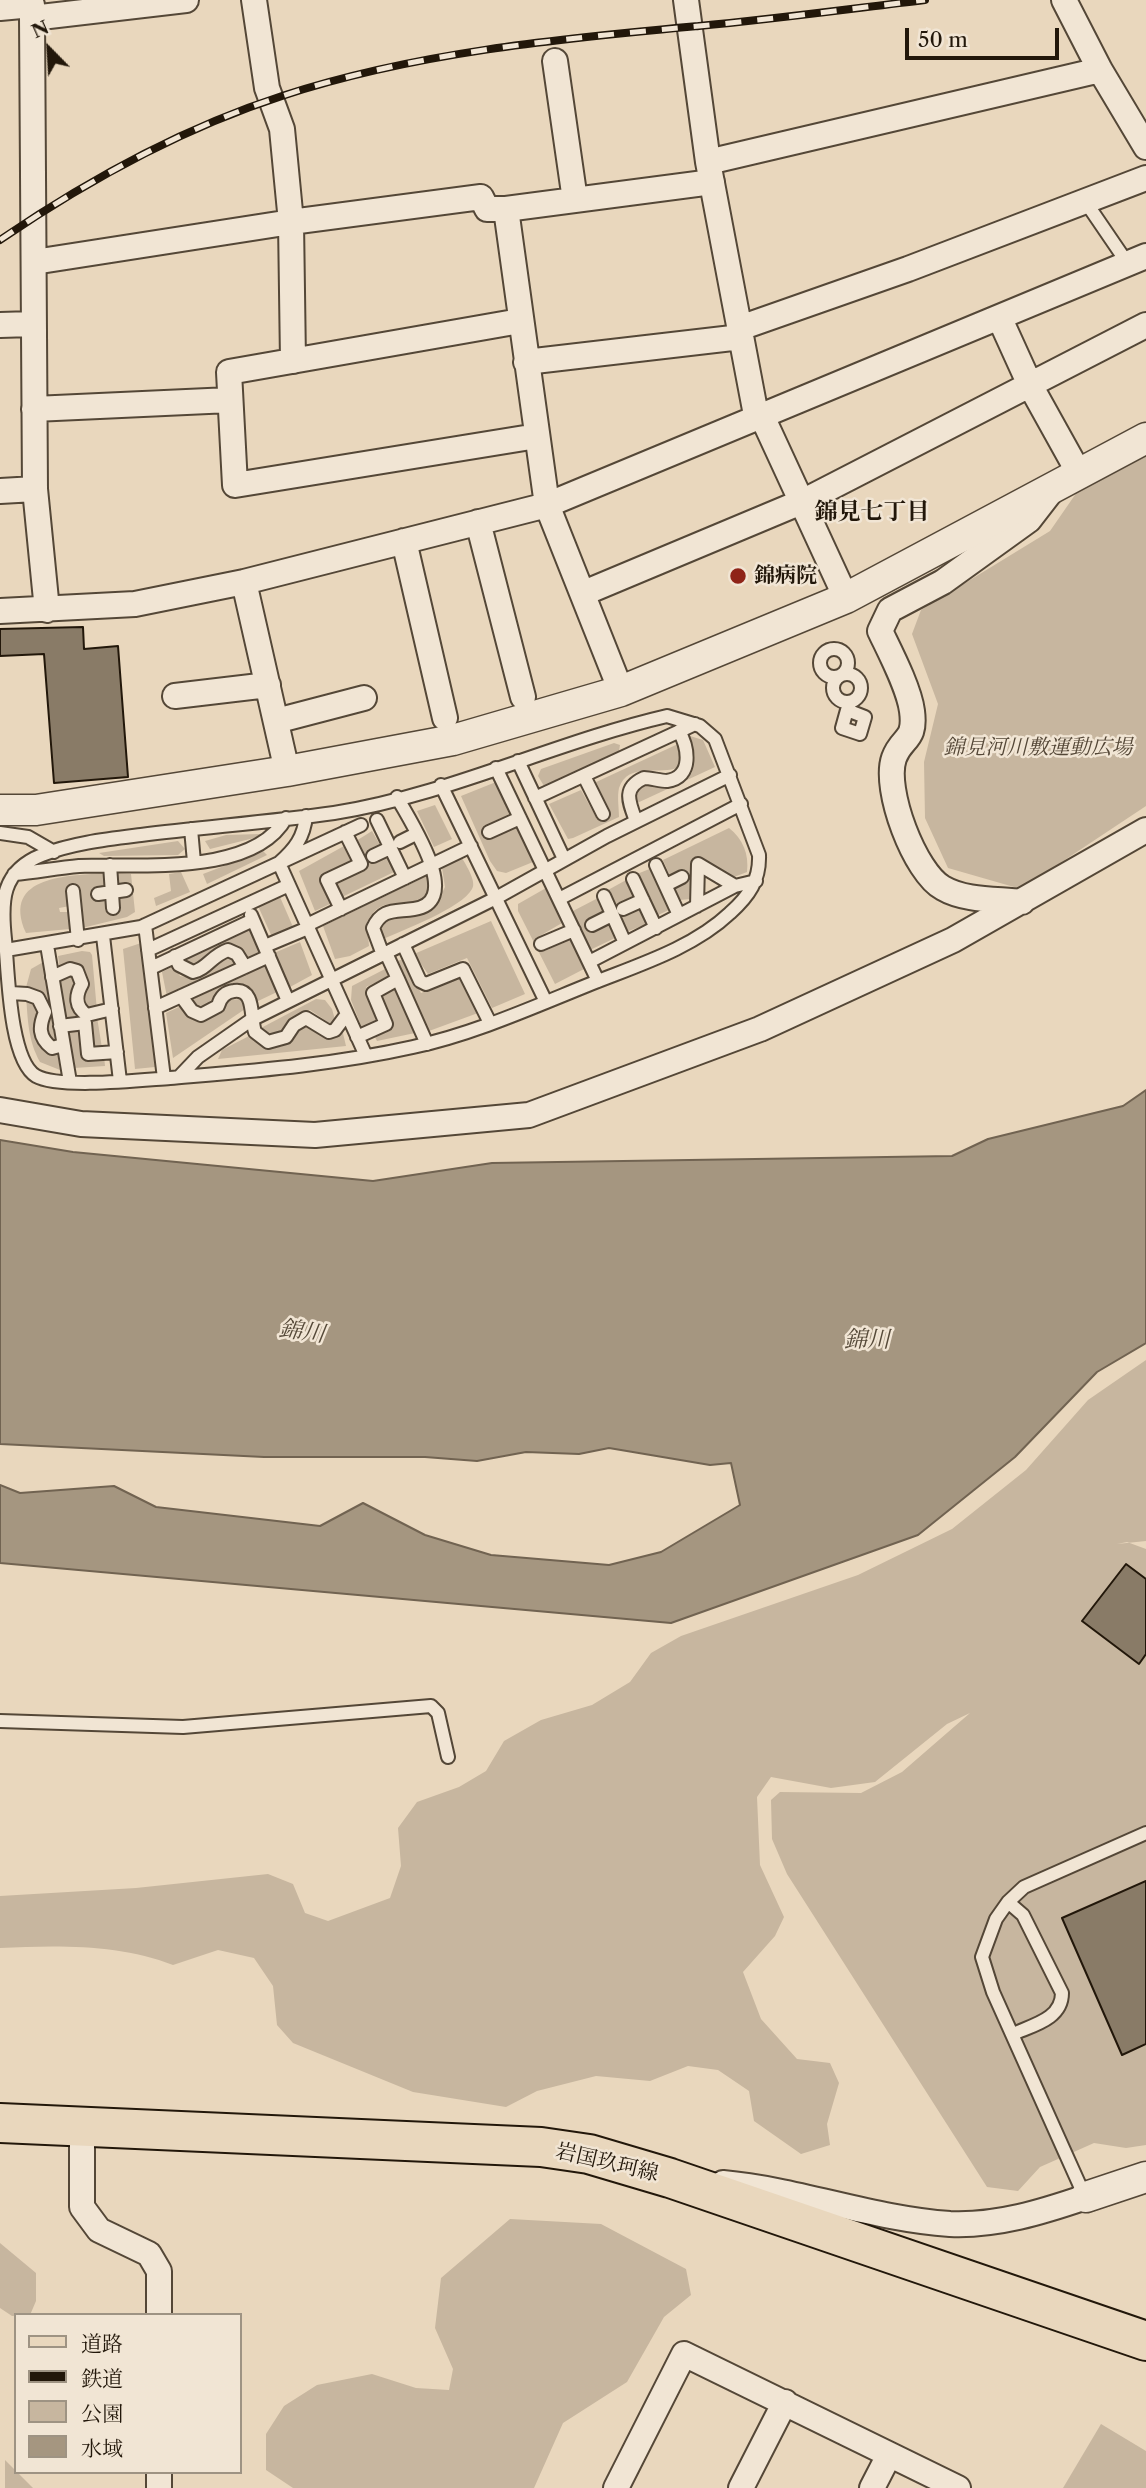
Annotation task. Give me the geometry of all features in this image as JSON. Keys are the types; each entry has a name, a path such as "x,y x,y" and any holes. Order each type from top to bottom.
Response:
{"main road":[{"name":"岩国玖珂線","path":"0,2123 541,2147 589,2154 670,2178 1066,2316 1146,2341"}],"street":[{"path":"0,8 186,0"},
{"path":"254,0 267,88 282,129 291,222 293,361"},
{"path":"686,0 710,172 758,415 802,501 846,598"},
{"path":"1064,0 1100,70 1146,146"},
{"path":"32,8 35,489 47,610"},
{"path":"555,61 575,200"},
{"path":"34,262 291,222 481,197 487,209 575,200 710,172 1100,70"},
{"path":"526,362 741,332 1146,178"},
{"path":"506,209 547,505 621,691"},
{"path":"0,611 135,604 244,582 547,505 758,415 1000,319 1137,260"},
{"path":"1000,319 1030,385 1080,475"},
{"path":"520,321 229,372 235,485 537,436"},
{"path":"0,325 32,324"},
{"path":"584,593 802,501 1146,325"},
{"path":"34,409 230,400"},
{"path":"0,810 36,810 287,771 453,740 621,691 846,598 1146,438"},
{"path":"1022,902 962,895 943,888 923,870 894,801 894,758 912,735 912,708 880,631 890,610 943,582 1029,520 1053,488"},
{"path":"0,491 35,489"},
{"path":"478,522 523,697"},
{"path":"404,541 445,719"},
{"path":"244,582 287,771"},
{"path":"175,696 268,685"},
{"path":"276,721 363,698"},
{"path":"0,1110 80,1124 316,1135 529,1115 760,1029 953,940 1146,830"},
{"path":"82,2128 82,2207 99,2230 149,2254 159,2271 159,2313"},
{"path":"670,2178 794,2193 904,2218 951,2224 993,2222 1041,2213 1146,2177"},
{"path":"1066,2316 1146,2360"},
{"path":"616,2488 684,2354 958,2488"},
{"path":"741,2488 785,2402"},
{"path":"872,2488 889,2455"}],"lane":[{"path":"1084,201 1137,260"},
{"path":"841,676 835,682 830,697 850,703 861,693 859,679 850,674 841,676 828,677 816,672 821,657 828,651 837,649 848,659 848,669 841,676"},
{"path":"667,716 695,724 715,739 759,855 756,881 729,915 700,935 598,981 491,1023 427,1044 366,1056 164,1079 121,1081 69,1082 37,1076 25,1066 16,1037 1,905 15,874 33,860 108,839 336,812 441,785 667,716"},
{"path":"535,798 695,724"},
{"path":"636,821 628,795 630,788 645,778 667,781 681,773 687,763 687,749 680,731"},
{"path":"518,761 564,859"},
{"path":"496,768 598,981"},
{"path":"179,1077 198,1057 251,1020 496,898 636,821 730,775"},
{"path":"584,776 603,814"},
{"path":"441,785 546,1002"},
{"path":"397,797 432,865 437,885 430,901 423,907 387,911 378,917 373,928 427,1044"},
{"path":"559,899 741,804"},
{"path":"279,863 294,850 303,835 306,816"},
{"path":"15,874 110,865 219,860 268,840 286,818"},
{"path":"489,832 520,818"},
{"path":"377,820 395,845 405,878"},
{"path":"6,950 103,936 145,925 361,825"},
{"path":"191,829 194,862"},
{"path":"341,909 327,880 361,864 345,832"},
{"path":"0,833 28,838 54,852"},
{"path":"373,856 416,834"},
{"path":"155,1008 245,967 307,927 471,846"},
{"path":"279,863 366,1056"},
{"path":"696,906 698,864 736,886"},
{"path":"110,865 113,908"},
{"path":"656,865 679,915"},
{"path":"666,885 681,877"},
{"path":"633,879 656,928"},
{"path":"589,962 736,886 756,881"},
{"path":"148,950 289,885"},
{"path":"98,894 126,890"},
{"path":"74,891 69,909 78,940"},
{"path":"604,897 617,912 625,943"},
{"path":"592,925 643,900"},
{"path":"246,904 288,1001"},
{"path":"150,968 253,920"},
{"path":"145,925 164,1079"},
{"path":"541,944 574,930"},
{"path":"103,936 121,1081"},
{"path":"403,944 420,981 426,984 463,969 491,1023"},
{"path":"47,945 69,1082"},
{"path":"175,956 179,965 193,972 204,968 211,958 228,950 237,954 245,967"},
{"path":"52,977 70,970 77,971 82,984 77,992 78,1004 87,1015 112,1009"},
{"path":"357,1037 386,1024 373,993 398,979"},
{"path":"181,996 192,1011 201,1015 218,1006 220,998 227,993 236,990 244,992 249,998 255,1032 268,1042 286,1037 294,1025 306,1018 329,1032 335,1030 346,1014"},
{"path":"11,993 38,998 45,1012 39,1025 41,1035 52,1048 63,1045"},
{"path":"60,1026 85,1023 88,1055 117,1052"},
{"path":"0,1721 183,1727 431,1706 438,1713 448,1757"},
{"path":"1086,2197 993,1992 982,1957 996,1919 1008,1902 1024,1887 1146,1833"},
{"path":"1008,1902 1023,1915 1062,1993 1062,2000 1053,2015 1013,2034"}],"green space":[{"name":"錦見河川敷運動広場","path":"1146,451 1146,806 1021,889 948,868 925,818 924,762 938,704 912,634 921,610 1050,531 1077,492"},
{"path":"690,736 703,740 715,767 635,804 635,793 641,788 692,773 695,757"},
{"path":"614,743 620,745 619,751 544,786 538,776 541,769"},
{"path":"678,744 682,758 679,767 630,775 623,780 619,788 619,817 568,839 549,804 581,790 597,819 609,813 594,783"},
{"path":"496,782 509,814 485,826 492,839 516,827 533,862 506,873 497,871 490,861 461,796"},
{"path":"435,805 452,839 434,847 417,811"},
{"path":"729,828 744,847 747,872 734,877 697,859 692,861 690,899 680,900 675,888 687,882 683,870 670,876 663,860"},
{"path":"372,831 380,845 368,850 372,860 387,855 394,872 342,897 335,883 367,867 356,841"},
{"path":"226,835 262,836 210,849 205,841"},
{"path":"178,841 185,849 178,855 104,856 99,853"},
{"path":"344,846 354,863 320,879 330,904 315,911 299,871"},
{"path":"263,851 267,855 207,884 203,874"},
{"path":"462,858 473,882 472,889 466,896 431,918 381,940 380,930 389,918 412,917 436,905 445,887 442,868"},
{"path":"652,868 671,909 656,916 637,874"},
{"path":"181,872 190,892 156,906 154,898 171,891 169,874"},
{"path":"106,873 118,888 117,873 131,874 135,912 127,917 82,928 78,887 70,906 59,908 60,912 70,912 70,929 26,933 21,914 23,899 31,889 59,878"},
{"path":"427,876 430,885 425,900 379,907 367,922 369,946 350,956 335,959 323,926"},
{"path":"628,879 635,895 620,902 624,914 641,907 647,924 626,932 608,890"},
{"path":"546,888 562,923 538,937 545,951 570,939 584,969 555,984 518,911 518,904"},
{"path":"280,897 293,927 272,937 258,906"},
{"path":"598,898 604,913 587,921 608,923 615,938 590,950 573,911"},
{"path":"491,921 525,994 492,1008 467,958 428,974 414,954"},
{"path":"249,929 261,953 248,959 231,943 219,948 195,966 186,964 184,959"},
{"path":"300,942 312,975 290,987 274,953"},
{"path":"141,943 155,1067 135,1069 123,949"},
{"path":"82,951 92,955 97,1011 89,1012 82,1005 83,976 60,971 58,956"},
{"path":"226,957 235,960 237,964 167,997 162,972 174,966 180,976 193,978"},
{"path":"404,959 421,993 459,978 478,1013 429,1031 397,961"},
{"path":"45,961 58,1044 43,1036 46,1013 25,991 31,969"},
{"path":"266,965 277,992 256,1002 247,988 241,985 218,992 205,1007 198,1009 191,1000"},
{"path":"385,969 388,977 366,987 381,1024 363,1031 351,1000 352,986"},
{"path":"66,973 79,976 74,997 97,1017 102,1048 93,1050 88,1021 70,1022 65,1017 60,976"},
{"path":"395,989 415,1033 377,1041 373,1033 392,1027 380,998"},
{"path":"26,996 41,1006 38,1019 57,1050 60,1070 40,1062 36,1054 29,1030"},
{"path":"242,999 248,1007 173,1058 166,1013 181,1006 193,1019 205,1019 213,1015 227,1000"},
{"path":"316,999 325,1000 332,1009 336,1023 332,1025 310,1010 298,1015 282,1031 271,1037 263,1033 261,1028"},
{"path":"305,1025 342,1029 346,1046 218,1059 222,1050 251,1035 258,1043 268,1047 283,1046"},
{"path":"83,1027 85,1057 104,1056 105,1066 74,1068 67,1028"},
{"path":"1146,1360 1146,1541 1129,1543 1146,1549 1146,2145 1126,2148 1094,2143 1040,2167 1018,2191 987,2187 787,1874 772,1839 771,1800 780,1792 861,1793 902,1772 970,1713 947,1724 875,1782 831,1788 771,1777 757,1797 760,1865 784,1917 775,1936 743,1972 761,2019 797,2059 830,2063 839,2083 827,2124 830,2145 801,2154 754,2121 749,2091 718,2070 688,2066 650,2081 596,2076 537,2091 506,2107 413,2092 293,2043 277,2025 273,1986 254,1958 218,1950 173,1965 132,1953 110,1950 43,1946 0,1948 0,1896 136,1888 268,1874 293,1884 305,1913 328,1921 390,1898 401,1866 398,1828 417,1802 459,1787 486,1771 504,1741 541,1720 592,1705 630,1682 651,1653 681,1636 858,1575 952,1529 1026,1470 1088,1400"},
{"path":"510,2219 601,2224 686,2269 691,2295 664,2317 627,2382 563,2423 534,2488 293,2488 266,2470 266,2434 284,2406 317,2385 372,2374 416,2388 449,2390 453,2369 435,2328 441,2278"},
{"path":"0,2243 36,2273 36,2301 31,2313 14,2313 12,2316 0,2308"},
{"path":"1101,2424 1146,2451 1146,2488 1063,2488"},
{"path":"5,2460 14,2469 14,2474 19,2474 33,2488 5,2488"}],"water":[{"name":"錦川","path":"1146,1090 1146,1343 1097,1372 1015,1457 918,1535 671,1623 0,1563 0,1485 20,1493 114,1486 156,1507 320,1526 363,1503 425,1535 491,1555 609,1565 661,1552 740,1505 731,1463 710,1465 609,1448 579,1454 526,1452 477,1461 425,1457 264,1457 0,1444 0,1140 73,1152 373,1181 492,1163 952,1156 988,1139 1123,1106"}],"building":[{"path":"83,627 84,649 118,646 128,777 54,783 44,654 0,656 0,629"},
{"path":"1126,1564 1146,1579 1146,1654 1139,1664 1082,1621"},
{"path":"1146,1881 1146,2044 1122,2055 1062,1918"}],"railway":[{"path":"0,240 100,177 172,140 245,109 333,81 384,68 488,49 925,0"}],"place":[{"name":"錦病院","path":"738,576"}],"district":[{"name":"錦見七丁目","path":"872,512"}]}
